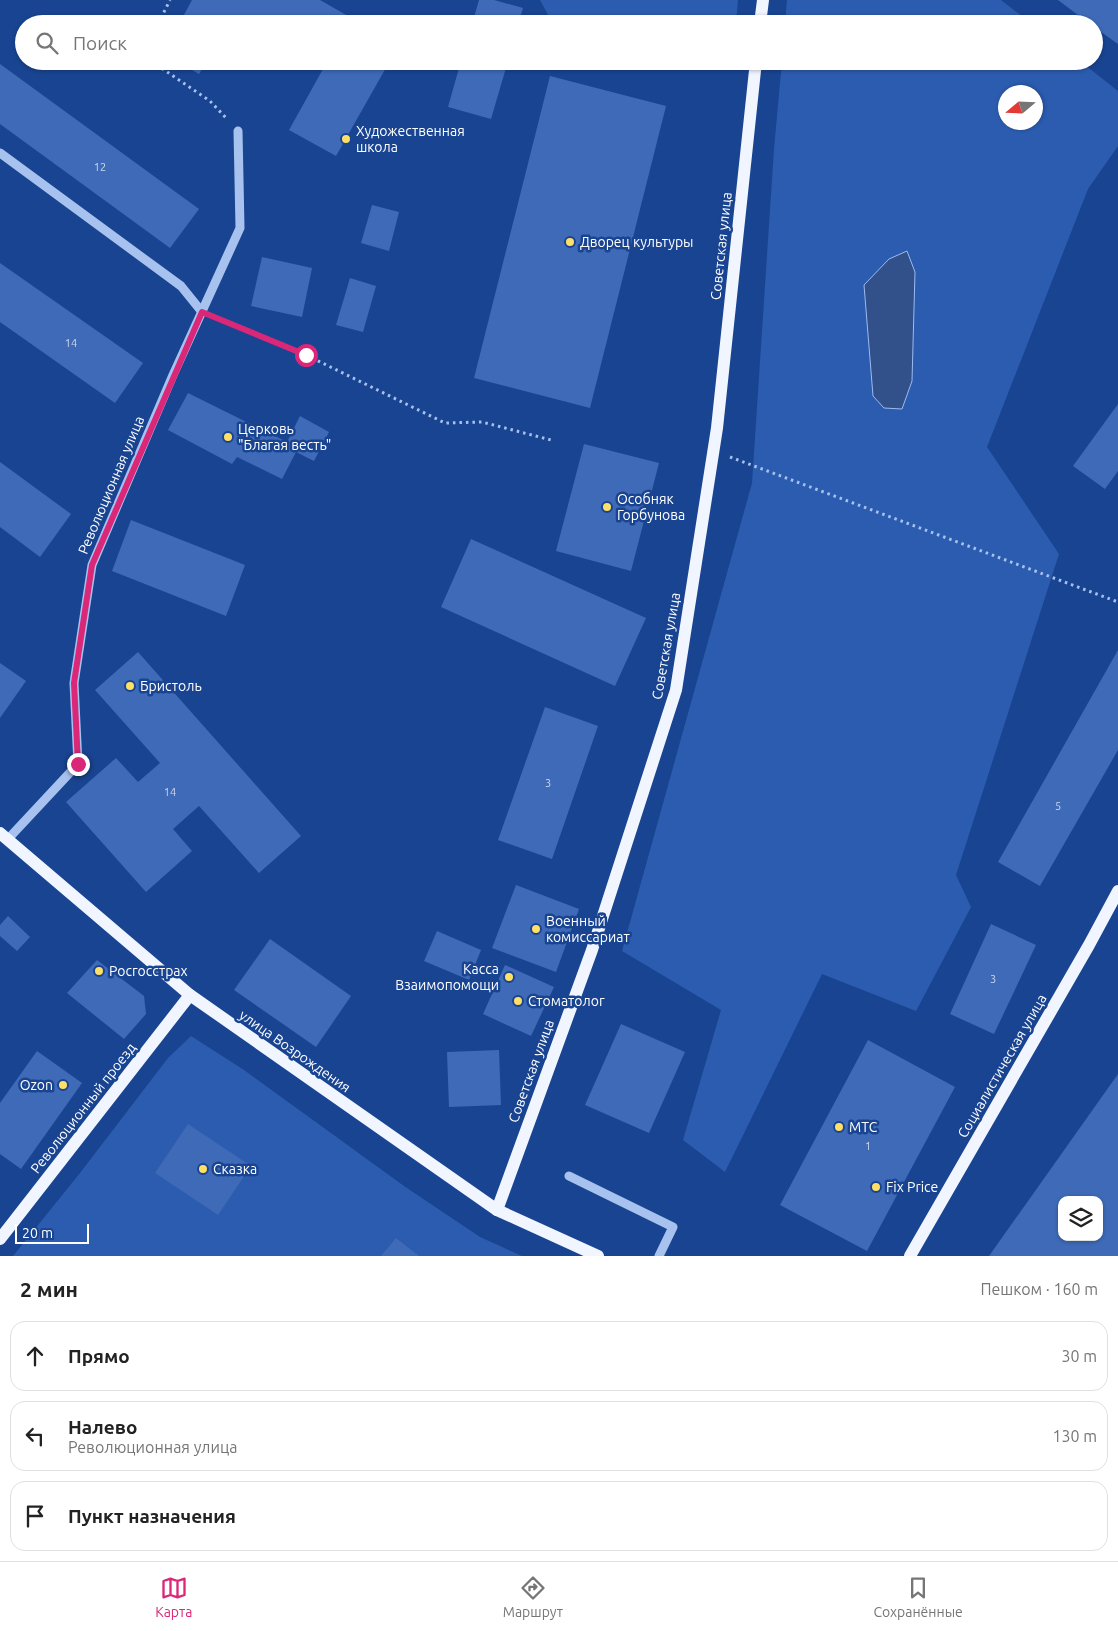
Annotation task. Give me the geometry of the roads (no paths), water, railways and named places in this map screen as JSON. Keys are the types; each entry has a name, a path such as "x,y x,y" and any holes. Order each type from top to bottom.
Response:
{"main road":[{"path":"761,15 763,0"},
{"name":"Советская улица","path":"497,1210 592,950 676,690 718,418 755,70"},
{"name":"улица Возрождения","path":"4,836 190,995 497,1210 598,1256"},
{"name":"Социалистическая улица","path":"910,1256 1089,945 1118,891"},
{"name":"Революционный проезд","path":"0,1239 190,995"}],"lane":[{"name":"Революционная улица","path":"4,836 78,764 74,683 92,565 240,228 238,131"},
{"path":"0,153 181,286 202,312"},
{"path":"569,1176 673,1227 659,1256"}],"place":[{"name":"Художественная школа","path":"346,139"},
{"name":"Дворец культуры","path":"570,242"},
{"name":"Церковь \"Благая весть\"","path":"228,437"},
{"name":"Особняк Горбунова","path":"607,507"},
{"name":"Бристоль","path":"130,686"},
{"name":"Военный комиссариат","path":"536,929"},
{"name":"Росгосстрах","path":"99,971"},
{"name":"Касса Взаимопомощи","path":"509,977"},
{"name":"Стоматолог","path":"518,1001"},
{"name":"Ozon","path":"63,1085"},
{"name":"МТС","path":"839,1127"},
{"name":"Сказка","path":"203,1169"},
{"name":"Fix Price","path":"876,1187"}]}
